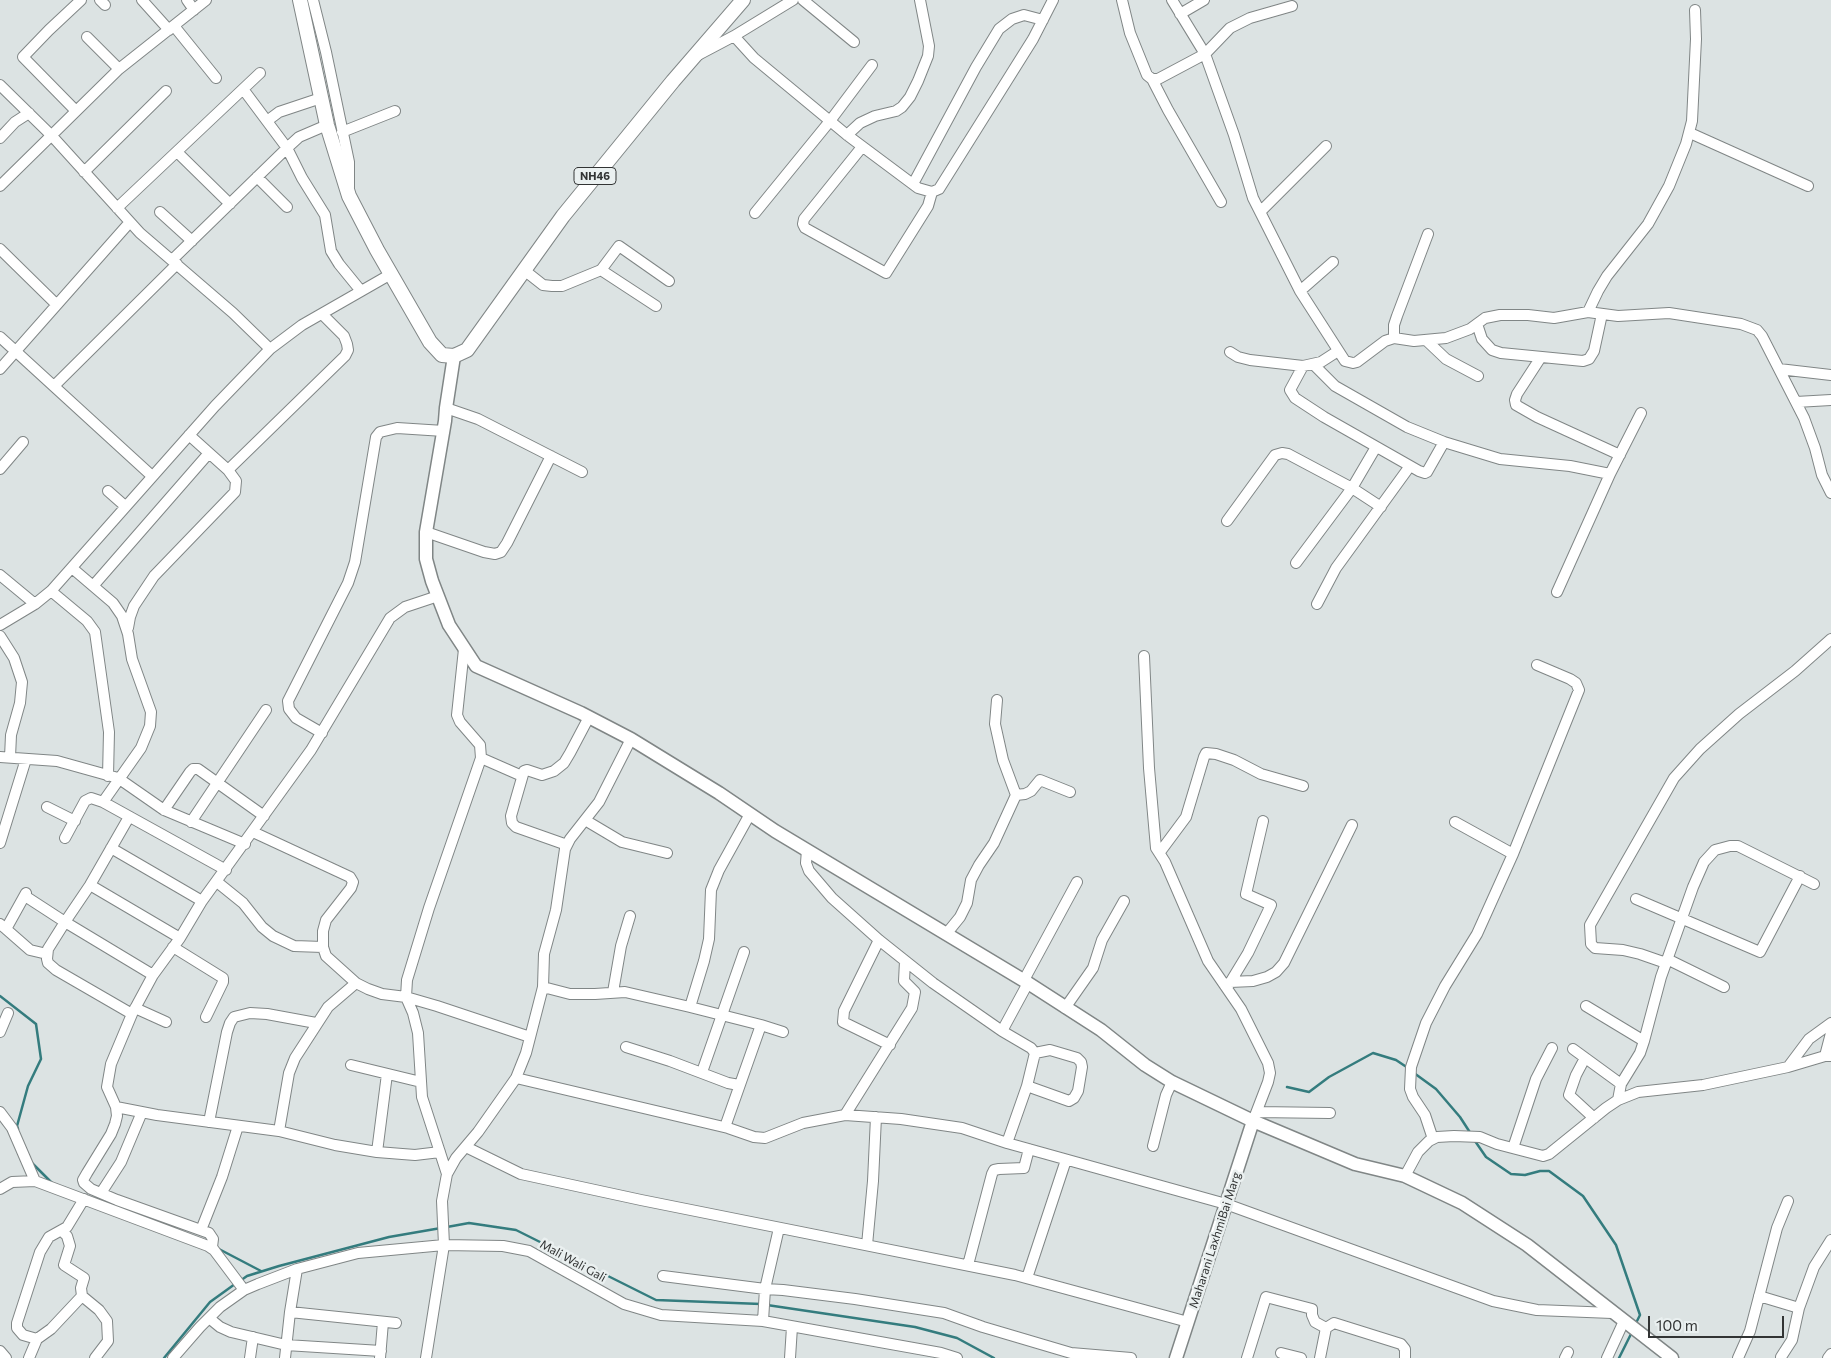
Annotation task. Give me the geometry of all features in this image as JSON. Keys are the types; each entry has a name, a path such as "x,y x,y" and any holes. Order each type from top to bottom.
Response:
{"highway":[{"path":"300,0 327,126 349,196 430,342 442,355 454,356"},
{"name":"NH46","path":"454,356 467,350 563,216 743,0"}],"main road":[{"path":"454,356 444,431 426,532 426,559 449,625 476,666 589,717 631,739 898,906 947,933 1026,982 1101,1030 1145,1065 1172,1082 1255,1117 1355,1164 1405,1176 1462,1203 1527,1245 1669,1357"},
{"name":"Maharani LaxhmiBai Marg","path":"1176,1358 1255,1117"}],"street":[{"path":"76,111 23,57 81,0"},
{"path":"142,0 171,28 216,78"},
{"path":"187,0 194,10"},
{"path":"0,186 119,70 206,0"},
{"path":"313,0 349,162 349,196"},
{"path":"694,57 734,36 793,0"},
{"path":"803,0 854,42"},
{"path":"847,135 860,123 875,116 896,112 910,97 928,56 929,46 920,0"},
{"path":"734,36 754,58 847,135 913,184 925,191 932,192 939,189 1033,39 1053,0"},
{"path":"1122,0 1130,33 1147,74 1152,79 1221,202"},
{"path":"1172,0 1205,54 1234,135 1253,198 1300,290 1345,361 1353,363 1385,341 1394,338 1414,342 1427,341 1454,335 1470,329 1485,318 1500,315 1528,315 1554,318 1588,312 1618,316 1669,314 1741,324 1757,330 1762,336 1796,402 1816,448 1822,475 1831,494"},
{"path":"1180,14 1204,0"},
{"path":"1152,79 1167,76 1205,54 1230,28 1250,18 1292,6"},
{"path":"1588,312 1607,276 1644,230 1656,209 1669,186 1690,133 1696,48 1695,10"},
{"path":"913,184 976,67 999,29 1012,19 1024,15 1043,20"},
{"path":"88,38 119,70"},
{"path":"756,213 872,65"},
{"path":"117,208 260,73"},
{"path":"0,85 52,136 130,222 233,313 270,349"},
{"path":"243,89 287,148 302,178 325,215 331,251 361,291"},
{"path":"84,172 166,91"},
{"path":"267,121 279,112 321,98"},
{"path":"342,132 395,111"},
{"path":"0,138 15,122 29,113"},
{"path":"54,386 192,241 287,148 299,137 327,126"},
{"path":"1690,133 1808,186"},
{"path":"862,146 804,219 803,224 805,228 886,273 928,206 932,192"},
{"path":"1260,212 1326,146"},
{"path":"177,152 230,204"},
{"path":"257,177 287,207"},
{"path":"160,212 192,241"},
{"path":"0,369 130,222"},
{"path":"1394,338 1394,325 1428,234"},
{"path":"524,270 543,285 562,286 601,270 619,246 670,281"},
{"path":"0,249 56,304"},
{"path":"1300,290 1333,262"},
{"path":"601,270 656,306"},
{"path":"0,626 35,604 51,591 189,435 270,349 302,325 392,274"},
{"path":"228,470 345,356 348,344 344,336 322,314"},
{"path":"1477,324 1482,339 1492,350 1501,353 1583,362 1589,359 1594,351 1602,314"},
{"path":"0,337 152,476"},
{"path":"1427,341 1446,359 1478,376"},
{"path":"1230,352 1238,357 1250,360 1303,366 1321,362 1338,351"},
{"path":"1541,357 1517,394 1516,405 1537,417 1620,455"},
{"path":"1314,365 1335,386 1407,427 1444,442 1500,459 1570,466 1610,474"},
{"path":"1303,366 1290,390 1295,398 1324,417 1418,471 1428,472 1444,442"},
{"path":"1779,369 1831,375"},
{"path":"1796,402 1831,400"},
{"path":"446,408 478,420 582,472"},
{"path":"1557,592 1610,474 1641,413"},
{"path":"322,732 296,718 289,709 288,700 348,583 355,562 376,437 380,432 397,428 444,431"},
{"path":"128,634 130,617 134,606 154,576 235,492 236,481 228,470 189,435"},
{"path":"0,469 23,442"},
{"path":"1296,563 1352,488 1376,447"},
{"path":"93,586 209,453"},
{"path":"1228,521 1275,454 1288,454 1352,488 1381,507"},
{"path":"426,532 484,552 496,554 501,552 551,456"},
{"path":"1316,604 1336,568 1410,466"},
{"path":"108,491 125,506"},
{"path":"72,568 113,603 122,616 128,634 132,659 151,712 150,726 141,748 113,777 103,802"},
{"path":"0,574 35,604"},
{"path":"51,591 87,621 95,632 109,732 113,777"},
{"path":"242,1287 213,1245 209,1233 117,1200 87,1186 84,1180 111,1134 117,1116 116,1107 108,1087 111,1064 134,1011 153,975 322,732 390,618 405,607 438,596"},
{"path":"0,636 14,658 22,682 20,703 5,757 58,761 113,777 164,810 245,844"},
{"path":"1724,987 1667,961 1632,952 1594,948 1591,944 1590,925 1674,778 1700,748 1739,714 1795,671 1831,639"},
{"path":"447,1174 422,1097 418,1033 406,997 407,980 429,908 481,758 480,744 460,722 457,715 464,648"},
{"path":"1144,656 1149,768 1154,807 1153,825 1156,848 1160,852 1184,902 1208,961 1228,985 1268,1063 1270,1073 1268,1082 1255,1117 1330,1113"},
{"path":"1433,1139 1425,1115 1410,1089 1411,1071 1426,1023 1445,986 1477,934 1514,854 1579,690 1576,683 1570,679 1537,665"},
{"path":"947,933 968,903 972,880 979,865 994,844 1016,795 1003,760 995,724 997,700"},
{"path":"191,822 266,710"},
{"path":"567,845 516,827 512,823 511,816 522,776 526,770 542,775 554,771 564,763 589,717"},
{"path":"426,1358 444,1245 442,1201 447,1174 456,1158 516,1078 530,1037 543,987 544,954 556,910 562,859 567,845 599,802 631,739"},
{"path":"1160,852 1186,817 1206,754 1216,754 1234,760 1260,774 1303,786"},
{"path":"481,758 522,776"},
{"path":"0,843 26,759"},
{"path":"164,810 193,769 198,769 264,816"},
{"path":"1016,795 1025,794 1040,780 1070,792"},
{"path":"65,838 85,802 91,798 103,802 226,870"},
{"path":"47,807 75,820"},
{"path":"690,1007 709,939 711,890 719,870 750,814"},
{"path":"129,817 47,954 48,963 56,970 134,1011 166,1022"},
{"path":"585,820 622,842 668,853"},
{"path":"1228,985 1248,953 1271,905 1246,894 1263,821"},
{"path":"1455,822 1514,854"},
{"path":"1228,985 1253,981 1267,976 1276,972 1284,963 1352,825"},
{"path":"253,832 350,877 353,882 351,888 326,920 323,931 323,947 326,956 356,983 382,994 406,997 530,1037"},
{"path":"1618,1100 1621,1084 1640,1053 1644,1042 1681,919 1704,862 1715,850 1738,846 1814,884"},
{"path":"111,848 202,902"},
{"path":"807,850 806,863 812,877 832,898 879,940 933,983 1002,1032 1035,1052"},
{"path":"1636,899 1760,952 1800,876"},
{"path":"217,882 243,903 262,927 273,936 294,946 323,947"},
{"path":"1002,1032 1077,882"},
{"path":"90,884 180,938"},
{"path":"47,954 30,950 3,926 26,895 65,922 153,975"},
{"path":"1065,1008 1093,968 1102,940 1124,901"},
{"path":"613,992 630,916"},
{"path":"879,940 844,1011 843,1022 890,1045"},
{"path":"173,948 223,978 223,982 206,1017"},
{"path":"702,1072 744,952"},
{"path":"845,1115 912,1008 915,992 904,980 905,961"},
{"path":"279,1131 289,1073 295,1058 316,1023 332,1003 356,983"},
{"path":"543,987 570,994 625,992 723,1014 783,1032"},
{"path":"1586,1006 1644,1042"},
{"path":"0,1032 8,1013"},
{"path":"209,1122 226,1032 234,1017 250,1013 267,1014 316,1023"},
{"path":"1788,1067 1809,1039 1831,1023"},
{"path":"725,1127 761,1025"},
{"path":"1405,1176 1418,1152 1428,1141 1433,1139 1444,1136 1472,1137 1543,1156 1549,1154 1618,1100 1638,1092 1703,1085 1788,1067 1828,1056 1831,1032"},
{"path":"626,1048 740,1085"},
{"path":"1513,1148 1536,1079 1552,1048"},
{"path":"1573,1049 1621,1084"},
{"path":"1027,1086 1069,1101 1074,1098 1078,1091 1082,1067 1081,1062 1077,1058 1050,1050 1035,1052"},
{"path":"1007,1143 1027,1086 1035,1052"},
{"path":"1585,1058 1576,1075 1570,1095 1594,1118"},
{"path":"351,1065 421,1082"},
{"path":"377,1152 387,1074"},
{"path":"516,1078 725,1127 754,1137 765,1138 803,1123 845,1115 962,1128 1029,1150 1226,1204 1493,1300 1537,1310 1612,1313"},
{"path":"1153,1146 1166,1094 1172,1082"},
{"path":"116,1107 279,1131 327,1144 377,1152 415,1155 440,1152"},
{"path":"0,1112 12,1128 35,1181"},
{"path":"101,1193 121,1162 142,1112"},
{"path":"867,1245 873,1182 876,1117"},
{"path":"201,1230 222,1177 238,1126"},
{"path":"466,1147 521,1174 1027,1278 1188,1322"},
{"path":"968,1265 994,1170 1024,1168 1029,1150"},
{"path":"1027,1278 1066,1160"},
{"path":"1,1187 12,1182 35,1181 208,1246 213,1245"},
{"path":"37,1339 23,1335 17,1328 17,1324 44,1244 49,1237 62,1231 84,1200"},
{"path":"115,1212 117,1200"},
{"path":"1738,1358 1750,1331 1777,1228 1788,1202"},
{"path":"763,1321 765,1294 779,1228"},
{"path":"62,1231 70,1246 64,1265 84,1278 81,1288 82,1296 99,1310 106,1320 108,1341 95,1358"},
{"path":"1780,1357 1792,1340 1799,1308 1814,1267 1831,1240"},
{"name":"Mali Wali Gali","path":"173,1358 209,1318 242,1287 297,1269 358,1253 444,1245 503,1246 529,1251 624,1304 661,1316 763,1321 941,1353 957,1358"},
{"path":"285,1358 297,1269"},
{"path":"663,1276 765,1294 855,1299 944,1313 983,1327 1070,1353 1131,1358"},
{"path":"29,1358 37,1339 51,1329 82,1296"},
{"path":"1759,1296 1799,1308"},
{"path":"1248,1358 1266,1297 1312,1309 1315,1322 1326,1328"},
{"path":"290,1312 396,1323"},
{"path":"209,1318 220,1327 231,1332 286,1345 380,1354 383,1322"},
{"path":"1607,1358 1626,1322"},
{"path":"1320,1358 1326,1328 1334,1323 1401,1344 1405,1349 1405,1358"},
{"path":"790,1358 792,1327"},
{"path":"250,1358 253,1337"},
{"path":"901,1358 908,1348"},
{"path":"0,1351 6,1358"},
{"path":"1281,1353 1301,1358"},
{"path":"1828,1358 1831,1354"}],"waterway":[{"path":"0,996 36,1024 41,1059 28,1086 17,1126 18,1129"},
{"path":"1287,1087 1309,1092 1329,1077 1373,1053 1396,1060 1408,1068"},
{"path":"1414,1073 1436,1089 1460,1117 1471,1134"},
{"path":"1475,1141 1486,1157 1511,1174 1525,1175 1549,1171 1583,1196 1616,1245 1640,1315 1635,1325"},
{"path":"31,1162 52,1183"},
{"path":"447,1227 469,1223 516,1230 656,1300 761,1304"},
{"path":"240,1281 247,1276 279,1266 389,1237 441,1228"},
{"path":"217,1248 261,1271"},
{"path":"164,1358 210,1302 235,1284"},
{"path":"767,1305 915,1327 957,1338 994,1358"},
{"path":"1619,1358 1632,1332"}]}
